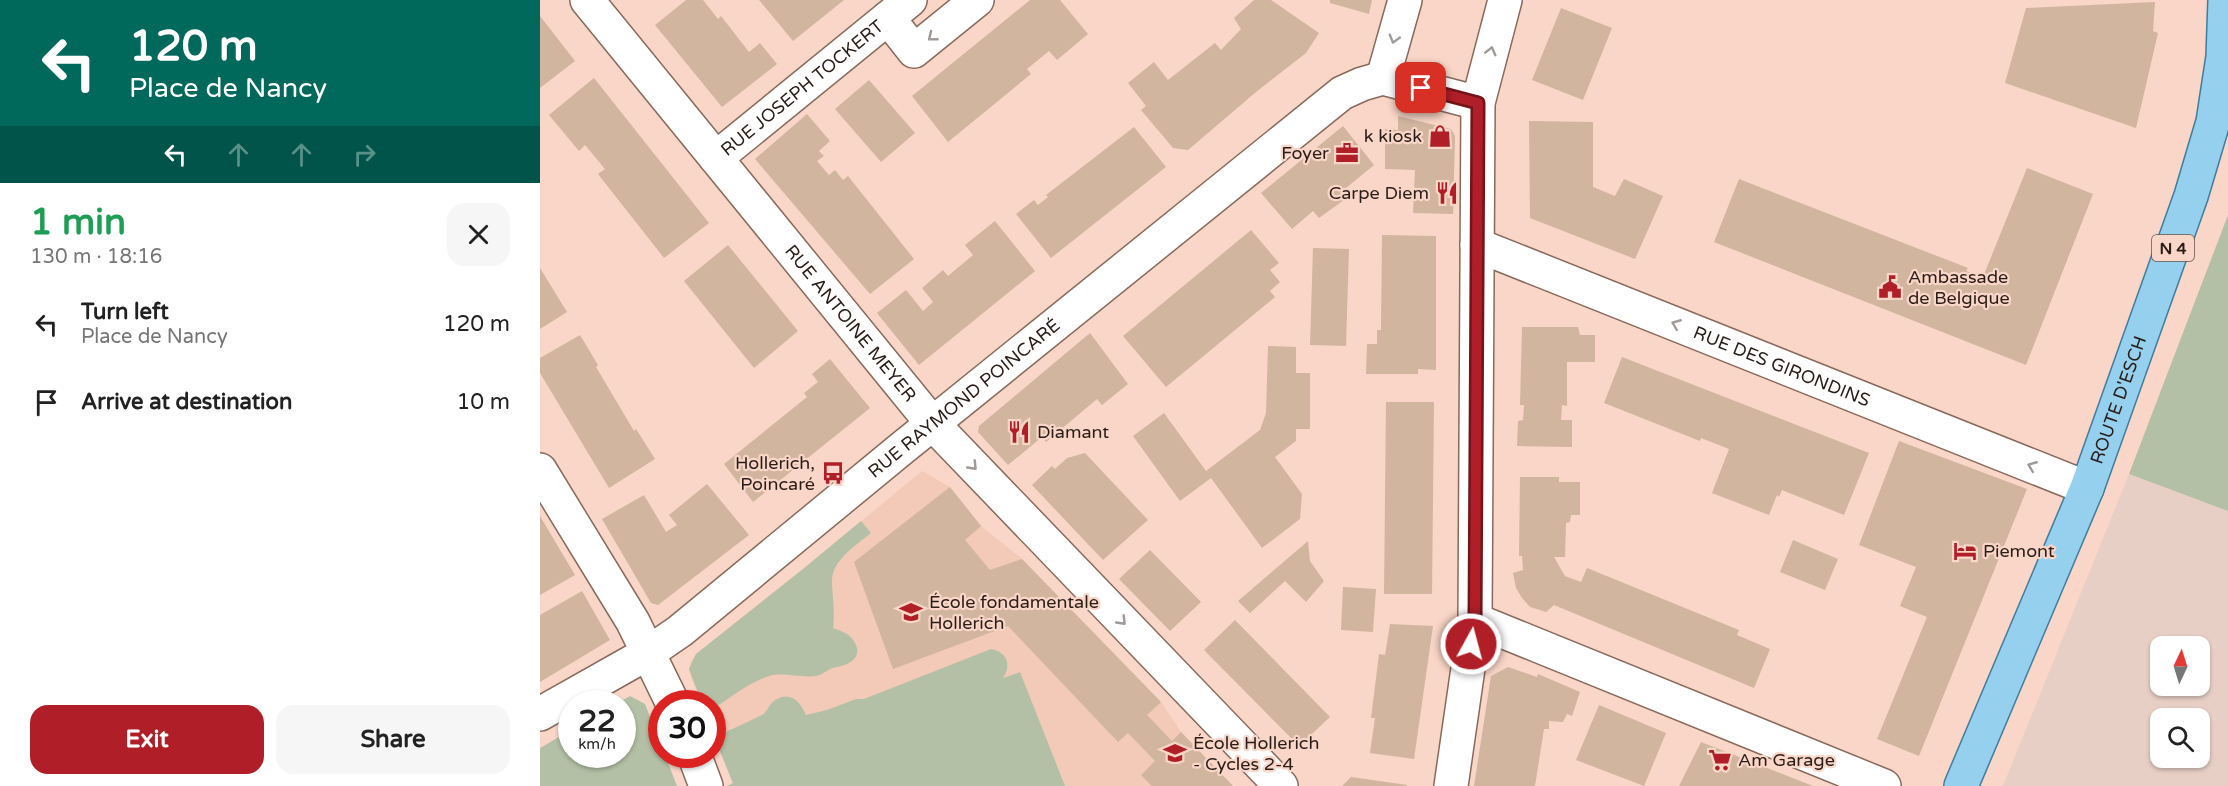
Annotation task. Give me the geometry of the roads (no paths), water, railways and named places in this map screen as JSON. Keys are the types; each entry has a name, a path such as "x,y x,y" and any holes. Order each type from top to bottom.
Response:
{"main road":[{"name":"ROUTE D'ESCH","path":"1961,786 2087,488 2192,196 2213,122 2223,57 2225,0"}],"street":[{"name":"RUE ANTOINE MEYER","path":"586,0 932,423 1281,786"},
{"name":"RUE JOSEPH TOCKERT","path":"716,158 899,9 914,51 977,0"},
{"path":"1405,0 1383,78 1478,103"},
{"path":"1451,786 1475,620 1478,103 1505,0"},
{"name":"RUE RAYMOND POINCARÉ","path":"540,714 648,653 680,632 932,423 1342,93 1383,78"},
{"name":"RUE DES GIRONDINS","path":"1478,245 2087,488"},
{"path":"540,470 633,622 667,690"},
{"path":"1475,620 1884,786"},
{"path":"699,768 706,786"}],"place":[{"name":"k kiosk","path":"1440,136"},
{"name":"Foyer","path":"1347,153"},
{"name":"Carpe Diem","path":"1447,193"},
{"name":"Ambassade de Belgique","path":"1890,287"},
{"name":"Diamant","path":"1019,432"},
{"name":"Hollerich, Poincaré","path":"833,473"},
{"name":"Piemont","path":"1965,551"},
{"name":"École fondamentale Hollerich","path":"911,612"},
{"name":"École Hollerich - Cycles 2-4","path":"1175,753"},
{"name":"Am Garage","path":"1720,760"}]}
